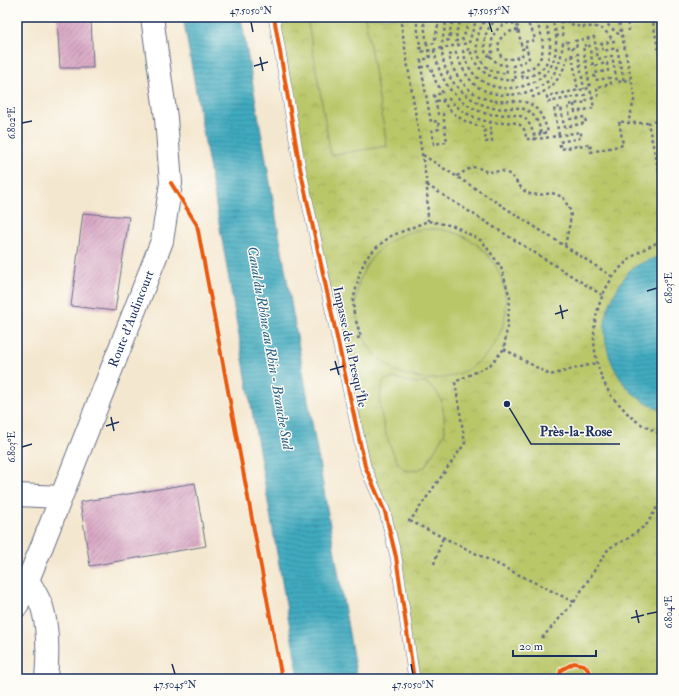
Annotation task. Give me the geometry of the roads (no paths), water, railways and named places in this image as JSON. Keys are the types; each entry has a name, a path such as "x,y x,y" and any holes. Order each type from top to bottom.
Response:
{"main road":[{"name":"Route d'Audincourt","path":"17,606 162,241 171,183 166,118 152,17"},
{"path":"17,495 60,497"},
{"path":"28,580 42,606 45,618 48,659 46,679"}],"lane":[{"name":"Impasse de la Presqu'Île","path":"274,17 300,168 365,466 385,512 396,557 414,679"}],"water":[{"name":"Canal du Rhône au Rhin - Branche Sud","path":"183,17 241,17 357,679 299,679"},
{"path":"662,256 662,410 644,402 627,387 620,378 614,368 607,346 605,323 607,312 613,297 629,271 653,258"}],"place":[{"name":"Près-la-Rose","path":"507,404"}]}
